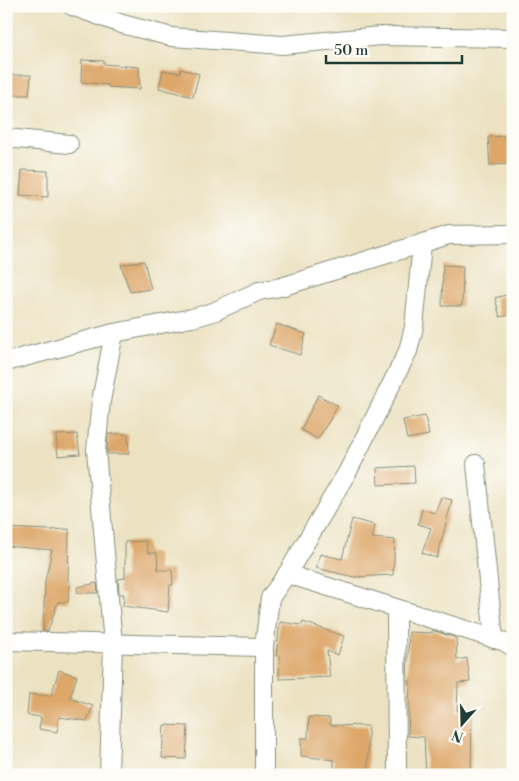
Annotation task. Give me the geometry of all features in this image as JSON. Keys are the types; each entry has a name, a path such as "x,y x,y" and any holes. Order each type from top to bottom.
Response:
{"street":[{"path":"72,6 92,10 122,24 172,37 282,45 381,36 513,38"},
{"path":"6,138 68,144"},
{"path":"6,362 114,333 192,318 213,312 259,291 280,287 398,249 422,244 449,235 513,234"},
{"path":"264,775 264,647 270,598 288,574 348,471 408,351 414,327 422,244"},
{"path":"109,775 112,644 96,450 101,401 114,333"},
{"path":"476,464 494,638"},
{"path":"288,574 494,638 513,647"},
{"path":"396,609 397,775"},
{"path":"6,642 264,647"}],"building":[{"path":"82,60 104,61 104,64 139,67 140,89 108,87 108,85 81,82"},
{"path":"181,69 199,74 193,97 159,88 163,70 180,73"},
{"path":"6,75 31,75 29,95 6,95"},
{"path":"510,136 512,164 490,165 488,137"},
{"path":"22,170 48,171 48,197 20,195"},
{"path":"144,261 151,289 130,292 121,265"},
{"path":"443,265 463,266 462,306 442,306"},
{"path":"513,293 513,314 500,317 495,298"},
{"path":"277,324 306,334 300,355 269,345"},
{"path":"318,395 338,406 318,439 301,430"},
{"path":"425,416 429,435 407,439 403,420"},
{"path":"77,434 80,454 58,456 56,435"},
{"path":"108,434 128,434 129,454 107,454"},
{"path":"414,466 415,483 378,485 377,468"},
{"path":"441,497 452,500 437,558 422,553 431,528 418,524 422,509 435,513"},
{"path":"352,519 375,525 372,538 395,540 393,575 354,577 316,568 320,554 342,559"},
{"path":"6,528 69,529 68,581 70,582 68,602 58,602 48,631 43,631 45,581 52,550 6,546"},
{"path":"146,541 148,553 157,553 158,570 172,570 173,585 170,585 168,612 123,606 124,594 119,594 118,579 125,578 125,542"},
{"path":"97,583 98,593 78,593 77,587"},
{"path":"280,622 302,625 303,622 344,636 338,655 327,651 330,677 279,679 280,655 276,656"},
{"path":"432,630 456,638 457,660 467,658 470,682 458,683 457,711 472,711 471,775 426,775 424,737 408,736 410,681 407,681 409,632 432,633"},
{"path":"59,670 77,676 70,698 93,706 87,721 59,717 57,732 39,729 41,717 27,715 29,694 51,696"},
{"path":"309,717 330,718 330,725 368,726 368,775 334,775 334,760 301,756 301,738 308,738"},
{"path":"164,725 188,726 186,759 162,758"}]}
